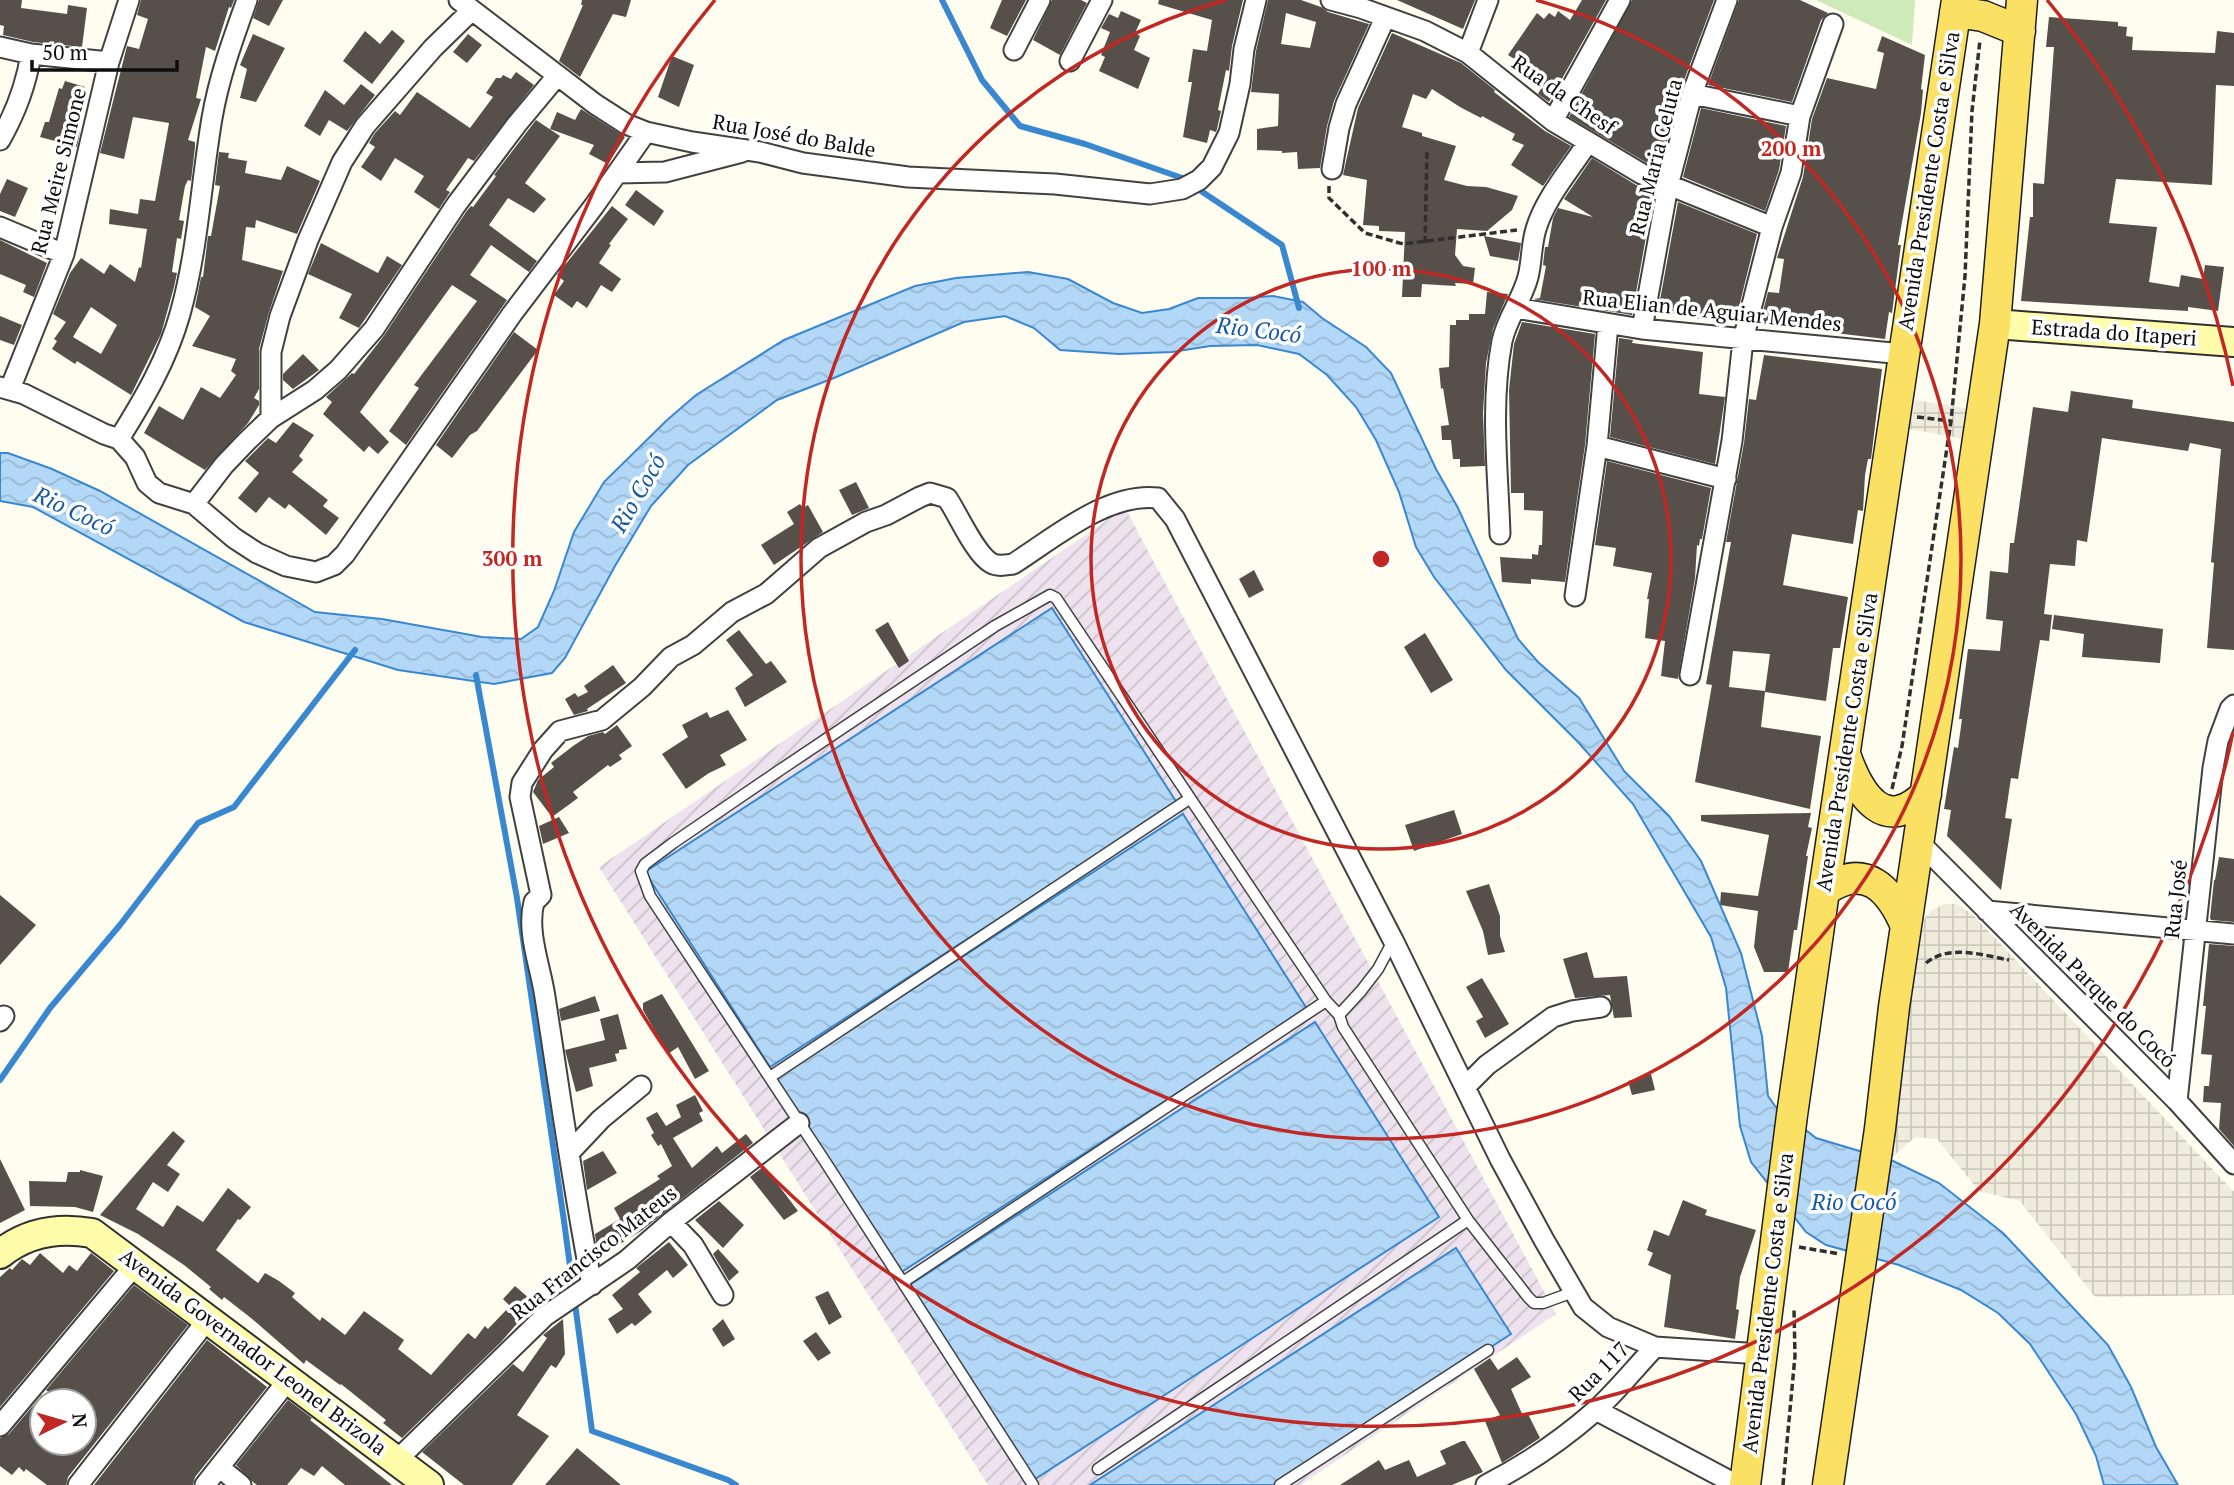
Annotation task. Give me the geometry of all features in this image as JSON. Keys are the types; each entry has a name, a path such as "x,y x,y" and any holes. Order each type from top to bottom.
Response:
{"main road":[{"path":"1828,1485 1880,1129 1894,1007 1995,324 2022,0"},
{"path":"1965,9 2020,31"},
{"name":"Avenida Presidente Costa e Silva","path":"1745,1485 1792,1115 1903,354 1965,9"},
{"path":"1846,757 1861,791 1870,801 1887,811 1908,809 1926,794"},
{"path":"1824,891 1845,879 1857,878 1873,882 1883,888 1891,898 1906,926"}],"street":[{"name":"Rua Meire Simone","path":"5,388 64,254 109,62 129,0"},
{"path":"119,439 148,393 167,354 180,314 202,204 215,106 226,56 247,0"},
{"path":"1014,50 1040,0"},
{"path":"1070,61 1102,0"},
{"name":"Rua José do Balde","path":"466,5 557,76 625,124 646,132 803,163 908,177 1043,183 1133,193 1165,193 1182,189 1199,180 1212,167 1229,133 1256,0"},
{"name":"Rua da Chesf","path":"1331,0 1425,32 1468,53 1553,121 1642,174 1772,227"},
{"path":"1468,53 1488,0"},
{"path":"1553,121 1620,0"},
{"name":"Rua Maria Celuta","path":"1642,329 1668,186 1692,94 1727,0"},
{"path":"271,418 271,352 280,316 308,240 342,162 365,126 433,48 466,5"},
{"path":"1332,169 1346,104 1385,18"},
{"path":"1690,675 1726,479 1743,340 1772,227 1791,173 1800,116 1833,24"},
{"path":"0,47 31,54 109,62"},
{"path":"0,140 21,99 31,54"},
{"path":"194,504 224,466 271,418 315,390 338,370 374,329 456,205 557,76"},
{"path":"1692,94 1800,116"},
{"path":"5,388 24,394 119,439 135,457 147,484 159,493 194,504 234,538 257,553 286,566 316,572 334,565 345,554 512,314 646,132"},
{"path":"1500,534 1497,405 1499,366 1508,320 1529,275 1536,228 1551,198 1588,142"},
{"path":"617,173 665,172 746,150"},
{"path":"0,227 64,254"},
{"name":"Rua Elian de Aguiar Mendes","path":"1515,308 1642,329 1903,354"},
{"path":"1575,596 1597,446 1608,324"},
{"name":"Estrada do Itaperi","path":"1995,324 2234,342"},
{"path":"1597,446 1726,479"},
{"path":"592,1285 532,925 534,902 541,895 520,797 522,783 543,750 560,731 602,720 642,687 670,657 693,645 732,612 766,594 819,548 866,522 886,516 930,493 947,499 972,541 989,562 1003,566 1013,564 1103,508 1125,500 1146,497 1157,498 1175,519 1393,940 1500,1159 1583,1307 1608,1327 1655,1347"},
{"name":"Rua José","path":"2176,1101 2218,741 2234,705"},
{"name":"Avenida Parque do Cocó","path":"1918,841 2176,1101 2234,1164"},
{"path":"1987,911 2234,934"},
{"path":"1466,1086 1487,1066 1553,1017 1601,1007"},
{"path":"569,1153 601,1119 641,1086"},
{"name":"Rua Francisco Mateus","path":"397,1460 544,1316 627,1260 671,1222 799,1124"},
{"path":"671,1222 693,1245 723,1295"},
{"name":"Avenida Governador Leonel Brizola","path":"0,1254 40,1232 62,1230 92,1233 429,1485"},
{"path":"0,1426 136,1264"},
{"path":"78,1485 208,1319"},
{"name":"Rua 117","path":"1486,1485 1515,1470 1558,1441 1596,1410 1655,1347 1760,1354"},
{"path":"205,1485 289,1379"},
{"path":"1596,1410 1737,1485"},
{"path":"219,1467 241,1485"}],"lane":[{"path":"1033,1485 650,896 641,871 645,864 673,843 995,626 1043,598 1056,598 1326,1001 1339,1015 1343,1027 1468,1220 1534,1303 1542,1303 1576,1291"},
{"path":"770,1077 1189,799"},
{"path":"1339,1015 1345,1006 1362,992 1393,940"},
{"path":"903,1282 1326,1001"},
{"path":"1098,1469 1468,1220"},
{"path":"1280,1485 1488,1350"}],"path":[{"name":"Avenida Presidente Costa e Silva","path":"1887,811 1902,746 1951,421 1965,276 1972,111 1965,9"},
{"path":"1425,243 1427,152"},
{"path":"1332,169 1329,198 1365,233 1403,244 1536,228"},
{"path":"1912,416 1959,422"},
{"path":"1923,966 1945,954 1962,951 2042,966"},
{"name":"Avenida Presidente Costa e Silva","path":"1796,1258 1798,1247 1863,1249"},
{"name":"Avenida Presidente Costa e Silva","path":"1783,1485 1796,1356 1793,1306"}],"shaded area":[{"path":"1915,400 1969,409 1964,439 1910,429"},
{"path":"1125,508 1556,1314 1300,1485 988,1485 599,867"},
{"path":"1944,904 1957,904 1973,915 2234,1192 2234,1295 2095,1297 2020,1201 1979,1191 1937,1139 1915,1137 1890,1159 1920,923 1932,910"}],"green space":[{"path":"1816,0 1915,0 1912,45"}],"water":[{"name":"Rio Cocó","path":"1028,272 1068,279 1113,303 1142,313 1169,309 1198,298 1273,296 1303,302 1366,347 1391,373 1436,469 1458,508 1518,639 1538,662 1579,698 1624,771 1669,816 1701,861 1741,953 1762,1036 1768,1096 1775,1106 1816,1138 1893,1161 1939,1183 2003,1233 2108,1345 2131,1387 2156,1447 2178,1485 2104,1485 2096,1456 2076,1414 2030,1344 1998,1313 1961,1290 1899,1265 1826,1245 1806,1232 1751,1162 1740,1126 1726,988 1711,937 1633,804 1578,742 1506,670 1434,577 1416,547 1399,492 1376,440 1356,407 1327,375 1299,354 1257,345 1119,354 1060,350 1034,328 1005,316 964,322 777,400 688,465 651,506 565,658 552,673 494,684 398,670 244,622 33,507 0,501 0,453 8,453 100,491 315,612 382,619 482,637 521,639 538,627 554,591 574,532 604,482 696,395 784,340 915,286 956,278"},
{"path":"1052,608 1177,803 770,1067 645,872"},
{"path":"1183,814 1307,1009 900,1273 775,1078"},
{"path":"1315,1022 1439,1217 1032,1481 908,1286"},
{"path":"1456,1248 1511,1334 1277,1485 1090,1485"}],"building":[{"path":"0,0 22,0 21,8 67,14 68,5 87,8 82,47 33,42 3,35 4,26 0,25"},
{"path":"141,0 234,0 231,8 229,7 215,51 206,47 196,98 201,99 188,140 195,142 195,147 191,181 188,180 185,186 179,220 184,221 181,239 177,238 172,272 177,273 174,287 161,334 131,395 77,361 75,364 52,349 57,341 54,339 66,322 53,314 70,273 81,258 104,274 110,264 135,282 139,267 141,268 147,229 109,224 110,209 138,214 140,199 155,201 169,123 133,117 124,159 100,153 127,46 139,49 148,19 137,15","holes":["91,307 117,325 101,354 73,337"]},
{"path":"259,0 283,0 269,26 253,18"},
{"path":"582,0 631,0 626,17 613,14 580,77 559,61 583,5"},
{"path":"1002,0 1026,0 1007,36 990,28"},
{"path":"1052,0 1081,0 1087,3 1060,55 1033,40"},
{"path":"1159,0 1243,0 1229,71 1226,70 1217,129 1216,132 1210,130 1207,143 1183,137 1192,82 1188,82 1193,49 1207,51 1212,20 1158,4"},
{"path":"1268,0 1301,0 1328,12 1369,24 1334,101 1320,168 1298,169 1297,152 1257,150 1257,129 1278,126 1279,94 1251,92 1256,51","holes":["1286,13 1316,22 1310,48 1281,44"]},
{"path":"1397,0 1475,0 1463,29"},
{"path":"1582,0 1606,0 1549,102 1538,94 1546,79 1508,55 1537,13 1544,19 1549,13 1555,17 1558,11 1570,20"},
{"path":"1632,0 1714,0 1680,91 1660,168 1569,117"},
{"path":"1739,0 1800,0 1828,13 1821,20 1792,102 1708,85"},
{"path":"1121,11 1141,20 1135,33 1140,36 1134,50 1150,58 1138,89 1099,71 1105,57 1101,55 1110,32 1101,28 1109,14 1118,18"},
{"path":"2049,17 2118,22 2118,26 2127,27 2126,36 2133,37 2132,50 2215,53 2217,31 2234,33 2234,86 2216,85 2212,185 2116,179 2109,223 2157,227 2149,282 2179,287 2181,275 2203,279 2205,265 2224,267 2218,311 2188,307 2188,311 2021,301 2030,217 2033,217 2033,183 2044,184 2054,47 2046,47"},
{"path":"392,30 405,41 372,84 343,61 365,31 380,44"},
{"path":"1392,33 1461,63 1545,131 1571,146 1543,186 1511,165 1524,145 1512,140 1515,134 1460,107 1432,89 1426,99 1413,94 1402,127 1456,146 1444,180 1518,196 1512,210 1487,231 1457,229 1455,255 1463,266 1475,268 1473,284 1422,284 1421,297 1402,297 1405,232 1379,231 1379,226 1363,225 1367,180 1343,175 1358,108"},
{"path":"253,34 285,48 256,102 240,98 247,69 240,65"},
{"path":"468,34 482,45 467,63 453,52"},
{"path":"1882,36 1925,55 1921,113 1898,245 1901,245 1892,313 1889,312 1885,339 1793,330 1760,323 1768,292 1779,293 1784,259 1777,258 1803,177 1812,119 1827,78 1876,89 1884,53 1877,51"},
{"path":"672,56 694,65 679,107 658,97"},
{"path":"516,72 534,85 474,161 468,158 446,190 450,192 439,209 414,192 424,176 395,158 381,181 361,167 375,147 369,143 375,133 395,111 400,115 417,92 470,128 493,97 486,93 496,78 503,75 511,79"},
{"path":"65,81 85,87 73,129 80,131 77,147 40,137 45,122 49,122 59,88 62,89"},
{"path":"361,84 375,95 347,131 329,120 320,136 304,126 325,90 344,105"},
{"path":"1701,108 1786,126 1779,170 1765,211 1683,177"},
{"path":"581,109 625,137 608,164 589,154 594,145 550,129 557,112 575,120"},
{"path":"536,120 560,136 525,183 546,199 534,213 508,198 489,225 537,261 529,272 491,245 470,275 507,300 406,445 389,431 419,388 414,385 477,301 452,285 360,412 389,442 378,454 369,446 364,452 323,414 332,402 326,397 354,374 383,337 466,212 473,207"},
{"path":"219,152 229,153 228,158 247,161 245,173 281,180 287,166 320,181 297,234 256,220 255,228 246,227 242,260 283,271 259,349 259,389 254,398 259,401 259,405 248,423 205,470 144,433 159,406 183,420 201,387 220,398 236,375 231,371 236,359 192,346 210,316 195,307 220,186 215,185"},
{"path":"1592,158 1636,185 1654,192 1632,315 1533,299 1540,298 1546,266 1543,265 1545,247 1548,247 1553,218 1558,208 1593,217 1564,199"},
{"path":"7,179 28,188 15,217 0,211 0,194"},
{"path":"636,190 664,211 654,226 625,205"},
{"path":"1678,202 1757,234 1735,323 1658,311"},
{"path":"612,206 628,219 609,244 611,245 599,263 621,279 612,292 601,285 587,308 577,301 572,308 554,295 564,281 557,275"},
{"path":"1484,236 1521,243 1518,261 1490,256"},
{"path":"0,240 47,263 34,297 23,292 26,285 0,274"},
{"path":"321,243 378,273 387,256 402,265 359,328 339,318 352,294 308,274"},
{"path":"1487,292 1508,294 1493,329 1486,363 1483,413 1485,466 1460,467 1460,459 1453,459 1451,440 1442,440 1441,426 1449,425 1439,368 1449,367 1450,325 1456,325 1456,320 1469,320 1469,314 1485,314"},
{"path":"0,316 22,325 14,345 0,340"},
{"path":"1522,322 1595,334 1585,445 1565,582 1531,579 1531,584 1502,582 1500,557 1532,559 1532,554 1538,555 1539,545 1542,545 1543,511 1524,510 1524,493 1511,493 1509,390 1514,344"},
{"path":"514,332 538,350 477,431 470,435 452,458 436,445"},
{"path":"1619,338 1633,340 1632,343 1703,352 1699,394 1725,397 1715,464 1610,437"},
{"path":"303,354 319,370 293,389 283,380 283,374"},
{"path":"1764,355 1882,369 1871,459 1868,459 1865,475 1863,511 1858,510 1853,544 1792,534 1783,585 1848,597 1840,648 1833,648 1826,701 1765,692 1761,727 1821,736 1810,809 1695,782 1712,685 1706,684 1731,542 1726,542 1749,399 1756,400","holes":["1733,651 1770,654 1765,691 1729,687"]},
{"path":"2071,391 2133,400 2132,408 2234,422 2234,650 2207,648 2221,449 2190,443 2188,451 2102,438 2087,542 2077,540 2075,566 2050,564 2044,614 2052,615 2049,641 2040,640 2018,779 2011,778 2005,818 2012,819 2001,890 1947,836 1951,810 1944,809 1954,747 1958,748 1968,649 2000,651 2003,621 1986,619 1990,571 2008,573 2010,543 2014,543 2033,407 2068,412"},
{"path":"293,422 314,435 299,456 303,460 292,472 328,500 323,506 339,518 326,535 289,504 285,509 269,497 256,513 238,498 259,473 245,461 268,438 276,443"},
{"path":"1607,461 1711,488 1702,539 1699,546 1697,545 1695,578 1678,679 1661,676 1665,641 1645,638 1647,599 1652,573 1613,566 1616,548 1595,545"},
{"path":"856,482 869,508 852,515 839,490"},
{"path":"800,504 803,508 808,505 823,532 774,565 761,545 794,524 787,512"},
{"path":"1254,570 1264,590 1249,598 1239,579"},
{"path":"2054,615 2163,629 2160,663 2082,657 2084,634 2052,629"},
{"path":"888,622 909,661 899,668 875,630"},
{"path":"739,630 766,664 771,661 787,682 745,707 735,688 753,675 726,640"},
{"path":"1425,633 1453,680 1431,693 1404,647"},
{"path":"613,665 626,683 587,709 588,711 574,715 565,699 575,693 578,697 588,692 584,686"},
{"path":"728,710 747,740 720,755 726,765 686,789 662,754 688,737 682,725 707,712 710,718"},
{"path":"617,725 632,746 619,755 622,759 610,767 608,765 573,792 578,798 552,817 533,792 538,780 554,767 551,763 573,746 588,736 603,732 605,734"},
{"path":"1454,810 1462,834 1414,851 1405,825"},
{"path":"1811,813 1808,856 1788,972 1764,972 1754,947 1758,911 1720,905 1721,892 1758,896 1769,835 1701,821 1701,815"},
{"path":"559,817 569,833 543,844 539,826"},
{"path":"2219,857 2234,859 2234,922 2210,918"},
{"path":"1489,884 1500,916 1500,936 1505,952 1488,955 1483,931 1466,891"},
{"path":"0,895 36,925 0,965"},
{"path":"2209,944 2234,946 2234,1146 2219,1129 2221,1103 2203,1102 2204,1086 2209,1086 2212,1055 2201,1054"},
{"path":"1587,952 1594,978 1627,976 1632,1017 1614,1018 1610,995 1575,998 1563,959"},
{"path":"1482,978 1509,1024 1485,1038 1476,1021 1483,1017 1466,987"},
{"path":"662,994 709,1071 695,1079 678,1047 668,1054 643,1010 643,1003"},
{"path":"595,996 600,1011 561,1021 559,1009"},
{"path":"618,1014 627,1049 619,1050 619,1053 615,1054 617,1061 589,1068 593,1086 576,1092 565,1050 605,1040 600,1019"},
{"path":"1651,1074 1655,1090 1632,1095 1628,1081"},
{"path":"695,1095 703,1111 699,1113 703,1121 673,1138 692,1168 717,1146 722,1153 746,1134 753,1143 641,1231 604,1254 596,1242 595,1234 620,1219 614,1208 660,1179 657,1176 672,1166 661,1144 658,1146 651,1135 654,1133 646,1118 657,1112 666,1126 681,1117 676,1105"},
{"path":"173,1131 185,1141 167,1165 180,1174 168,1192 153,1182 136,1209 163,1227 177,1205 203,1222 228,1188 251,1207 238,1219 216,1250 258,1283 265,1273 279,1281 295,1293 292,1297 320,1321 322,1317 345,1335 364,1311 404,1340 398,1349 431,1375 468,1333 475,1339 485,1326 488,1329 510,1306 503,1299 515,1286 538,1306 521,1319 501,1342 402,1438 383,1423 386,1420 341,1384 306,1360 304,1364 251,1318 224,1297 222,1300 209,1289 211,1287 184,1265 138,1234 100,1215"},
{"path":"603,1151 617,1173 587,1190 583,1161"},
{"path":"0,1159 25,1210 0,1223"},
{"path":"764,1166 798,1211 784,1220 750,1177"},
{"path":"80,1170 103,1176 93,1212 75,1207 30,1206 29,1181 66,1182 68,1172"},
{"path":"1683,1200 1707,1210 1705,1215 1756,1230 1740,1277 1735,1339 1664,1327 1671,1275 1648,1265 1653,1253 1647,1250 1654,1230 1669,1236"},
{"path":"719,1201 744,1225 723,1248 695,1220"},
{"path":"669,1242 688,1265 673,1278 667,1270 638,1294 652,1312 635,1326 632,1323 617,1334 608,1319 623,1309 612,1295 640,1272 636,1268"},
{"path":"718,1249 739,1272 729,1281 713,1254"},
{"path":"40,1253 63,1273 69,1265 77,1271 91,1253 114,1271 0,1407 0,1277 10,1268 12,1270 22,1259 30,1265"},
{"path":"134,1285 188,1325 98,1439 98,1387 49,1387"},
{"path":"828,1291 842,1317 829,1325 815,1297"},
{"path":"563,1319 565,1354 556,1368 551,1365 517,1415 549,1436 512,1485 464,1485 422,1452 513,1364 523,1372 547,1338 543,1335"},
{"path":"723,1319 735,1339 723,1347 712,1329"},
{"path":"816,1332 831,1353 818,1361 803,1341"},
{"path":"207,1340 267,1387 195,1477 193,1485 94,1485"},
{"path":"1517,1357 1531,1377 1511,1389 1523,1416 1528,1414 1540,1438 1502,1463 1485,1421 1500,1415 1474,1369 1490,1358 1498,1370"},
{"path":"288,1400 392,1485 345,1485 322,1466 314,1476 301,1468 287,1485 257,1485 253,1482 236,1465"},
{"path":"28,1412 28,1457 84,1457 68,1477 66,1485 47,1485 26,1469 24,1472 19,1467 12,1475 0,1466 0,1438 9,1434"},
{"path":"1465,1441 1483,1472 1452,1485 1340,1485 1379,1460 1385,1470 1409,1460 1417,1477 1446,1464 1440,1451"},
{"path":"577,1448 621,1485 545,1485"}],"waterway":[{"path":"942,0 982,80 1020,126 1085,144 1185,179"},
{"path":"1195,187 1282,245 1299,308"},
{"path":"0,1080 50,1008 120,925 198,823 234,807 355,650"},
{"path":"476,675 517,898 592,1431 736,1485"}]}
